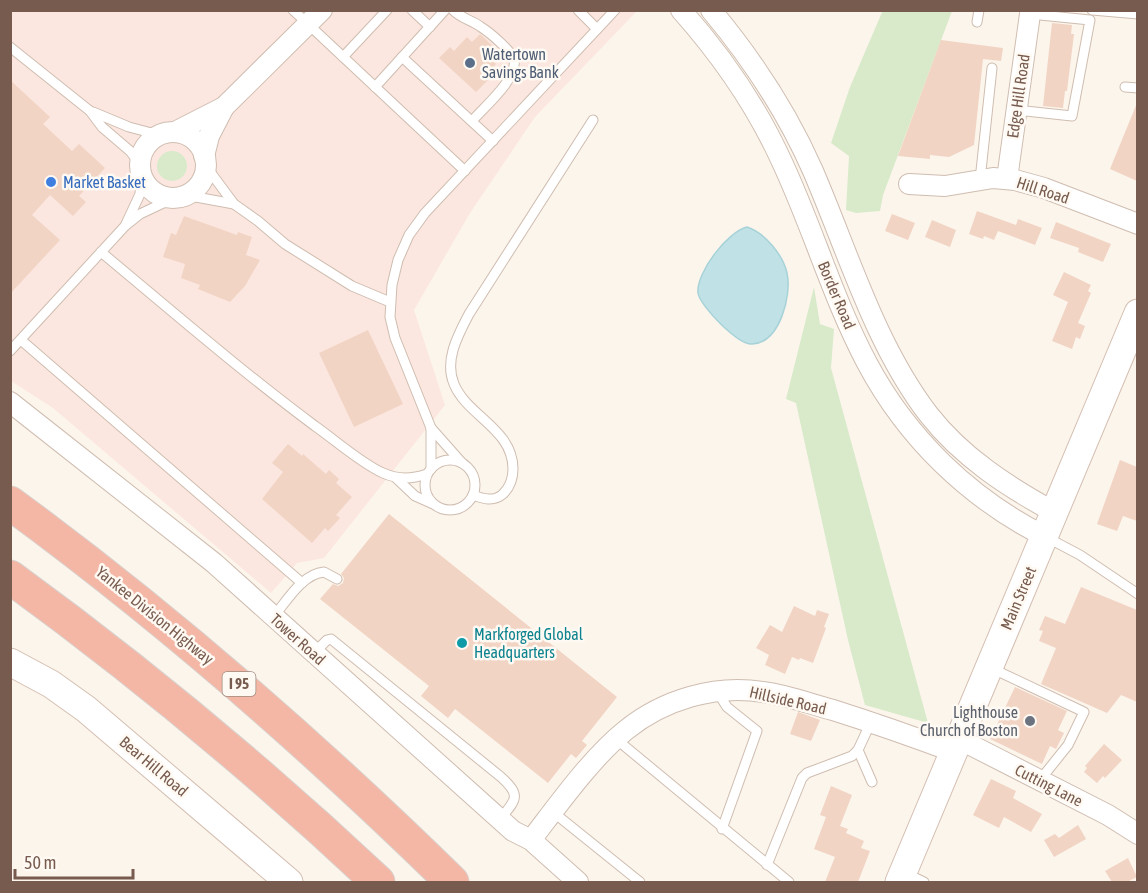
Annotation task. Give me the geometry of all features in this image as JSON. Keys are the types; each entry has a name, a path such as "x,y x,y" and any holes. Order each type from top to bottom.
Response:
{"highway":[{"name":"Yankee Division Highway","path":"10,503 124,588 230,676 341,776 452,882"},
{"path":"10,577 86,632 219,740 378,882"}],"main road":[{"name":"Main Street","path":"909,879 956,746 1137,313"},
{"name":"Bear Hill Road","path":"10,662 51,684 86,709 289,882"}],"street":[{"name":"Border Road","path":"681,10 727,68 770,137 867,363 898,413 936,457 963,482 1011,517 1049,524"},
{"name":"Border Road","path":"711,10 765,82 796,137 812,168 882,336 913,392 930,416 969,456 1016,491 1049,524"},
{"name":"Edge Hill Road","path":"1007,179 1029,14"},
{"path":"224,106 209,136 205,173 192,192 180,196 159,195 150,188 141,169 144,148 151,140 224,106 315,17"},
{"path":"167,133 189,136 197,143 205,161"},
{"name":"Hill Road","path":"909,184 945,186 980,180 1007,179 1044,188 1137,224"},
{"name":"Tower Road","path":"10,402 166,524 274,616 516,834 531,840 578,882"},
{"name":"Hillside Road","path":"531,840 616,739 634,723 662,707 717,691 750,690 773,693 956,746"},
{"name":"Cutting Lane","path":"956,746 1040,780 1108,815 1137,834"}],"lane":[{"path":"293,10 315,17 343,57 465,171"},
{"path":"343,57 387,10"},
{"path":"412,10 430,27"},
{"path":"375,87 446,10"},
{"path":"453,10 462,18 480,26 508,50 514,60 513,72 508,82 472,121"},
{"path":"578,10 597,29"},
{"path":"101,252 214,348 374,468 396,478 416,496 444,510 457,509 466,504 473,495 473,477 471,471 431,428 395,338 390,317 390,302 398,260 410,235 425,213 615,10"},
{"path":"977,22 979,10"},
{"path":"1092,10 1137,14"},
{"path":"1016,110 1072,116 1090,20 1029,14"},
{"path":"10,47 90,111 102,127 130,151 141,169 140,194 125,226"},
{"path":"402,57 493,141"},
{"path":"980,180 993,68"},
{"path":"1125,87 1137,88"},
{"path":"90,111 129,127 167,133"},
{"path":"473,495 488,499 501,496 511,483 513,464 511,454 500,435 465,401 453,383 451,359 454,347 469,314 593,120"},
{"path":"205,161 234,204"},
{"path":"10,351 125,226 140,214 180,196 234,204 285,244 324,270 365,293 390,302"},
{"path":"21,340 302,583"},
{"path":"431,428 429,471 425,490 433,504"},
{"path":"396,478 411,479 429,471 442,461 462,463"},
{"path":"1049,524 1080,555 1137,594"},
{"path":"274,616 302,583 311,576 320,572 329,573 337,579"},
{"path":"315,654 327,640 334,641 509,784 515,792 515,797 512,805 500,820"},
{"path":"989,667 1084,712 1068,745 1040,780"},
{"path":"717,691 728,707 757,731 722,829"},
{"path":"766,865 802,778 807,772 852,756 858,750 871,722"},
{"path":"616,739 722,829 789,882"},
{"path":"858,750 872,782"},
{"path":"553,812 640,882"}],"shaded area":[{"path":"10,11 637,11 535,117 470,213 414,310 445,405 324,558 297,563 271,593 53,408 11,381"}],"green space":[{"path":"883,10 952,11 883,195 880,211 856,213 846,210 849,156 831,143 850,87"},
{"path":"172,151 182,156 187,166 182,176 172,181 162,176 157,166 162,156"},
{"path":"814,287 820,324 834,329 831,368 928,723 865,705 848,640 796,403 786,399"}],"water":[{"path":"747,227 767,239 777,252 785,266 788,282 786,305 777,327 762,342 752,344 738,338 720,324 705,307 698,293 702,275 714,254 739,230"}],"building":[{"path":"1052,23 1072,25 1071,34 1074,34 1063,108 1043,106"},
{"name":"Watertown Savings Bank","path":"480,34 501,54 494,62 496,64 484,77 488,80 476,92 439,58 450,47 454,51 467,37 472,42"},
{"path":"941,40 1003,48 1001,61 983,59 974,145 949,157 930,155 930,159 898,156"},
{"name":"Market Basket","path":"10,80 50,117 43,124 72,151 79,144 105,168 79,196 86,202 73,216 50,195 32,215 60,240 10,294"},
{"path":"1137,103 1137,181 1110,169"},
{"path":"977,211 1016,225 1018,219 1042,228 1035,245 998,231 994,240 969,234"},
{"path":"892,214 915,223 908,240 885,231"},
{"path":"184,216 237,235 238,232 252,237 246,255 260,260 245,286 230,302 198,289 200,285 181,278 185,264 163,257 171,233 176,235"},
{"path":"932,220 956,230 950,247 925,237"},
{"path":"1056,222 1111,244 1103,262 1078,252 1079,248 1050,238"},
{"path":"1064,272 1091,285 1088,291 1091,293 1078,323 1085,326 1080,339 1076,337 1072,349 1052,341 1068,302 1053,295"},
{"path":"368,330 403,404 354,427 319,353"},
{"path":"288,444 326,474 329,470 339,479 336,483 352,497 336,515 340,518 328,531 325,528 312,543 262,499 283,472 272,463"},
{"path":"1120,460 1137,467 1137,521 1123,516 1117,531 1097,524"},
{"name":"Markforged Global Headquarters","path":"389,514 617,697 582,741 587,745 576,758 571,754 548,783 455,709 448,718 421,696 429,686 320,599 333,584 338,586 343,583 344,578 341,574"},
{"path":"1081,587 1137,610 1137,702 1121,695 1107,713 1041,684 1056,648 1039,641 1043,631 1039,630 1045,616 1065,624"},
{"path":"794,606 815,616 817,610 829,614 813,663 792,657 785,674 765,665 769,655 756,648 770,625 782,632"},
{"name":"Lighthouse Church of Boston","path":"1015,687 1067,711 1058,730 1064,733 1056,749 1050,746 1042,764 990,739"},
{"path":"798,712 820,720 811,741 790,734"},
{"path":"1104,744 1122,760 1097,783 1084,772 1087,768 1085,766"},
{"path":"991,779 1016,791 1013,798 1042,814 1031,832 1004,817 999,828 973,815"},
{"path":"831,786 852,795 840,826 848,829 846,833 864,841 861,848 870,851 858,882 825,882 835,857 814,849 826,817 820,815"},
{"path":"1078,825 1086,839 1054,857 1044,840 1055,834 1059,838"},
{"path":"1128,858 1137,877 1127,882 1112,882 1105,871"}],"place":[{"name":"Watertown Savings Bank","path":"470,63"},
{"name":"Market Basket","path":"51,182"},
{"name":"Markforged Global Headquarters","path":"462,643"},
{"name":"Lighthouse Church of Boston","path":"1030,721"}]}
